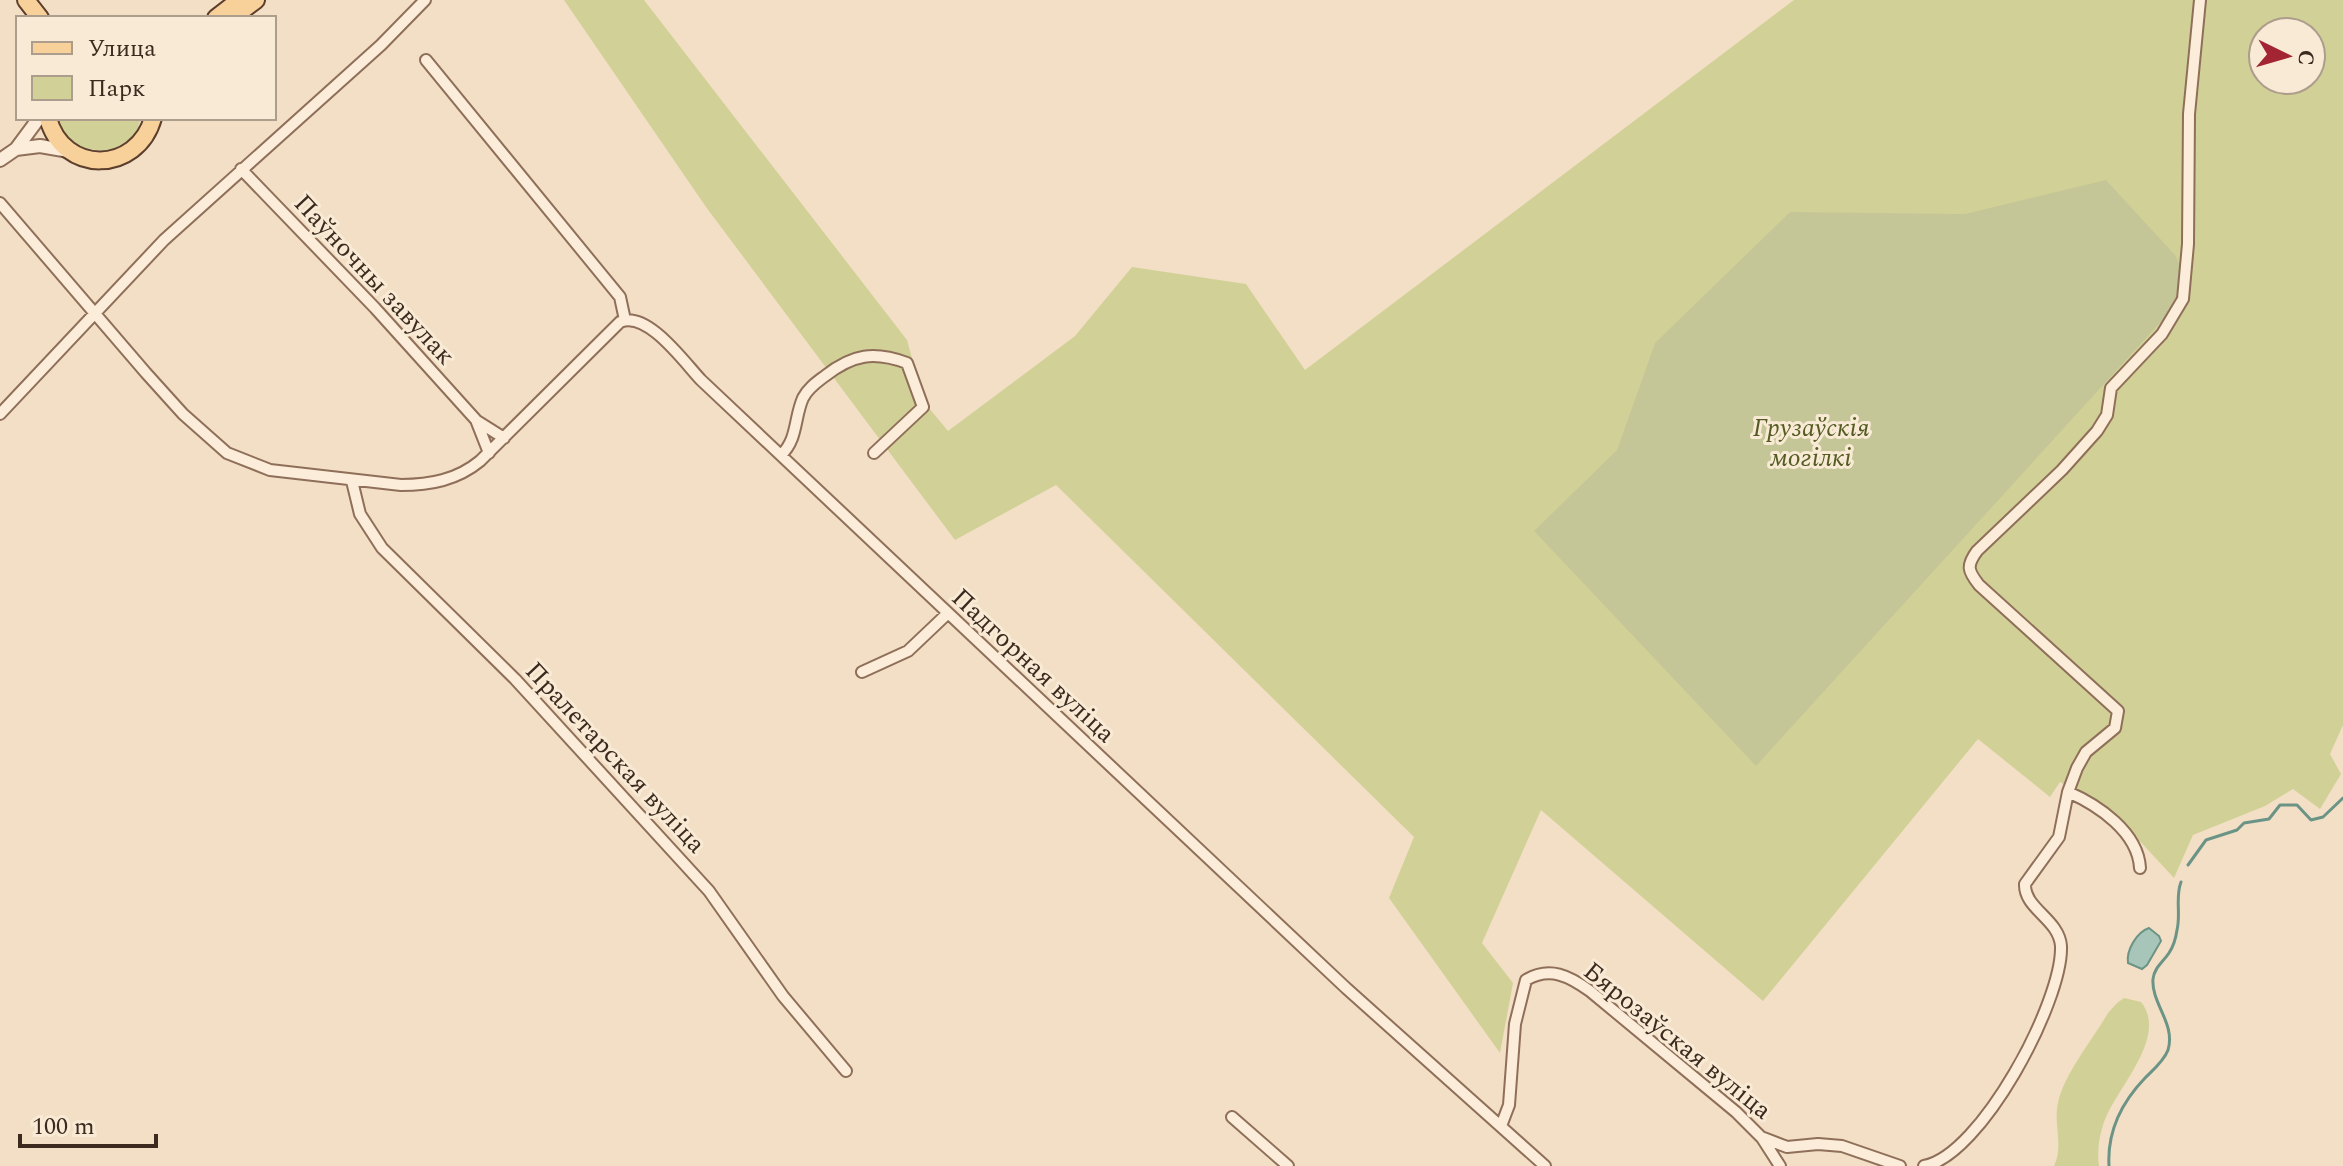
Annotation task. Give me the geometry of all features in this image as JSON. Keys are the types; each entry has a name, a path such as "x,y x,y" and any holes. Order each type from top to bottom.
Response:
{"main road":[{"path":"26,0 38,16"},
{"path":"219,16 239,0"},
{"path":"235,16 256,0"},
{"path":"49,120 57,138 69,151 94,160 120,157 142,142 152,120"}],"street":[{"path":"0,414 164,240 381,45 425,0"},
{"path":"1924,1166 1951,1154 1987,1112 2027,1052 2052,994 2060,962 2060,939 2028,898 2025,884 2059,837 2068,792 2086,752 2115,728 2118,711 1979,585 1969,570 1969,564 1977,551 2092,437 2107,415 2111,388 2162,334 2183,299 2188,244 2189,114 2200,0"},
{"path":"0,203 93,314 183,414 227,453 270,470 401,485 438,482 468,470 489,453 625,320 620,297 426,60"},
{"path":"0,160 16,149 38,120"},
{"path":"16,149 40,146 69,151"},
{"name":"Паўночны завулак","path":"241,169 375,308 476,420 501,441"},
{"name":"Падгорная вуліца","path":"625,320 638,320 651,328 701,380 947,614 1346,988 1545,1166"},
{"path":"781,455 791,446 804,397 812,386 837,366 853,359 886,355 907,363 923,407 874,453"},
{"name":"Паўночны завулак","path":"476,420 489,453"},
{"name":"Пралетарская вуліца","path":"352,481 360,514 382,548 515,679 709,891 783,996 846,1071"},
{"path":"862,672 908,651 947,614"},
{"path":"2068,792 2096,806 2115,823 2135,845 2140,868"},
{"name":"Бярозаўская вуліца","path":"1501,1126 1509,1105 1515,1024 1526,980 1545,972 1567,976 1590,991 1736,1112 1761,1137 1787,1147 1818,1144 1842,1146 1900,1166"},
{"path":"1232,1117 1288,1166"},
{"path":"1761,1137 1780,1166"}],"green space":[{"path":"564,0 644,0 907,340 924,402 948,431 1075,336 1132,267 1246,284 1305,370 1794,0 2343,0 2343,725 2330,754 2341,774 2320,809 2293,789 2265,806 2193,835 2174,878 2110,809 2060,782 2050,797 1978,739 1763,1001 1541,810 1482,943 1513,983 1500,1053 1389,898 1414,837 1056,485 955,540 706,207"},
{"path":"57,120 140,120 130,141 109,150 83,147 63,133"},
{"name":"Грузаўскія могілкі","path":"2106,180 2175,255 2180,265 2177,304 1756,766 1534,531 1617,450 1655,343 1790,212 1965,214"},
{"path":"2124,998 2141,1002 2148,1016 2149,1031 2138,1062 2104,1122 2099,1144 2099,1166 2054,1166 2058,1151 2057,1111 2061,1092 2108,1013"}],"shaded area":[{"path":"2149,928 2161,941 2142,969 2128,963 2128,958 2137,937"}],"waterway":[{"path":"2188,865 2206,840 2237,830 2244,823 2269,819 2280,805 2297,805 2311,820 2323,817 2343,798"},
{"path":"2109,1166 2110,1141 2117,1118 2136,1088 2168,1050 2169,1031 2153,988 2153,979 2175,939 2181,882"}]}
